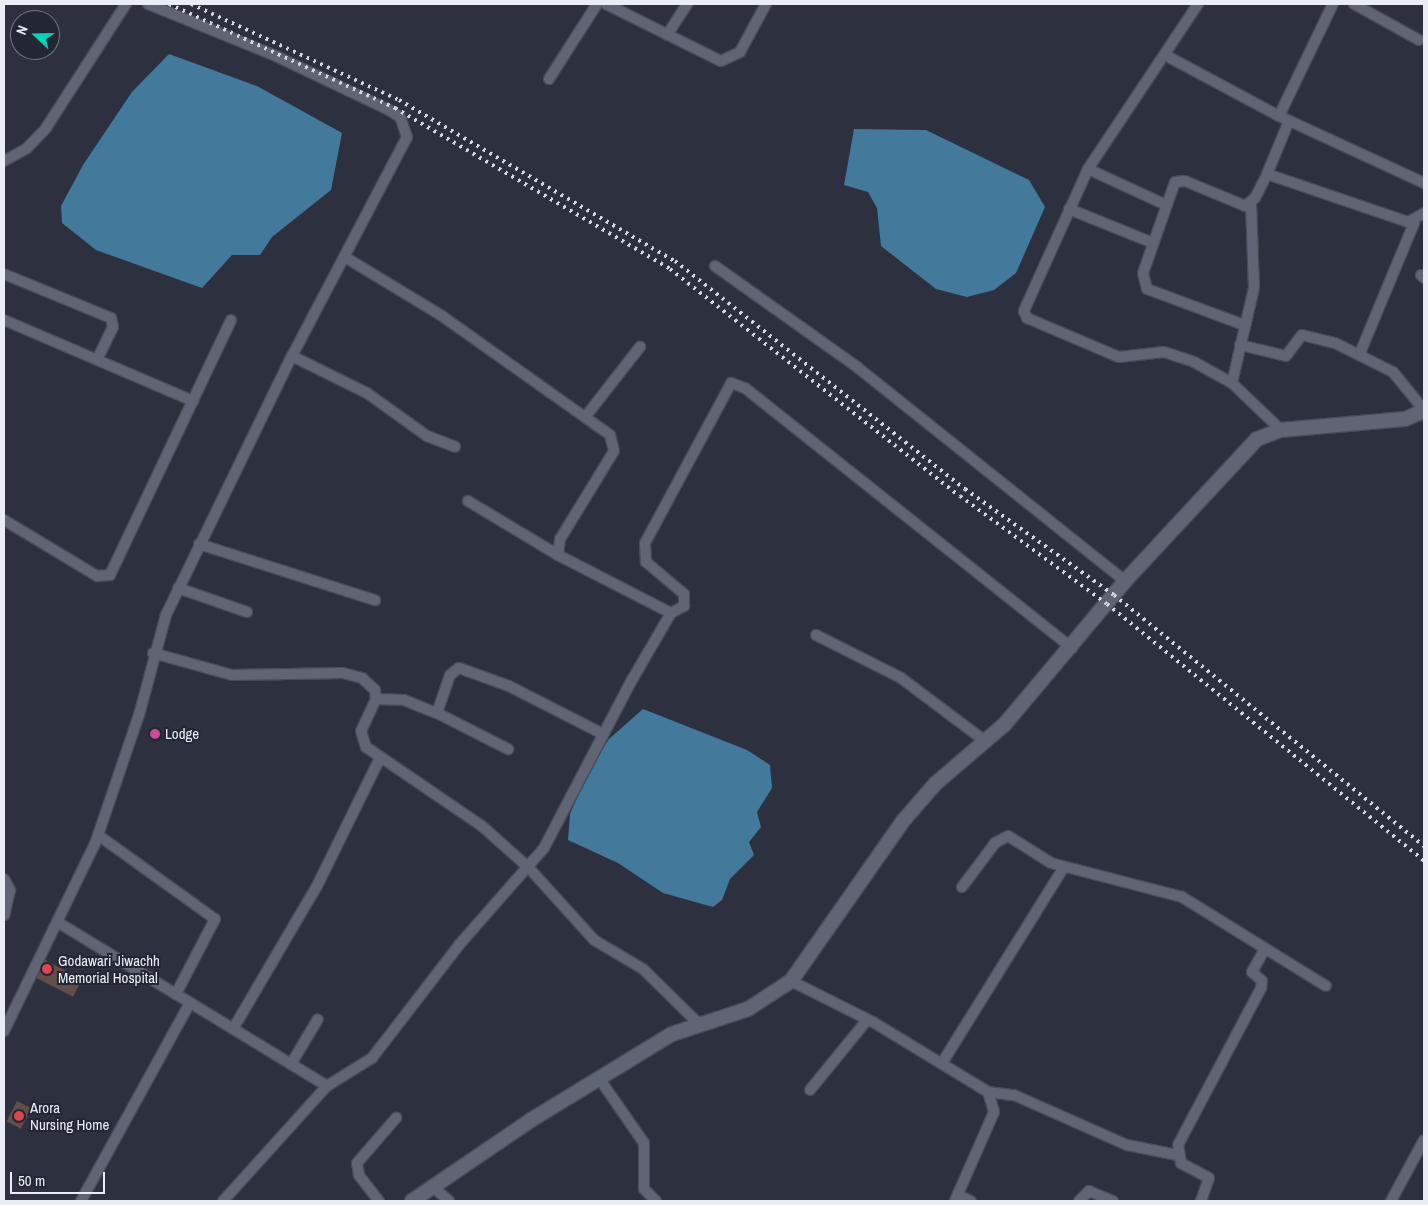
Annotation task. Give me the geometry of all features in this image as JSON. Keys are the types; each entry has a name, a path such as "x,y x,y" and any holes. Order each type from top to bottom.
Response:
{"street":[{"path":"4,161 27,148 46,128 126,4"},
{"path":"4,1031 59,923 98,836 139,715 153,653 178,588 292,356 404,147 406,128 400,117 276,56 148,4"},
{"path":"549,79 598,4"},
{"path":"606,4 727,61 740,52 766,4"},
{"path":"667,34 687,4"},
{"path":"1198,4 1088,169 1024,307 1028,318 1119,357 1158,352 1176,356 1232,383 1280,430"},
{"path":"1278,116 1333,4"},
{"path":"1354,4 1419,40"},
{"path":"1165,56 1278,116 1424,183"},
{"path":"1232,383 1255,272 1251,204 1267,174 1289,121"},
{"path":"1088,169 1166,205"},
{"path":"1267,174 1338,202 1414,223"},
{"path":"1244,325 1152,294 1143,273 1172,186 1179,180 1239,205 1251,204"},
{"path":"1069,209 1153,242"},
{"path":"1360,353 1414,223 1424,213"},
{"path":"345,257 442,316 586,416 610,435 614,451 560,539 558,555"},
{"path":"715,266 857,367 1125,581"},
{"path":"4,274 111,318 113,327 98,358"},
{"path":"4,320 98,358 193,401"},
{"path":"4,520 106,578 231,320"},
{"path":"412,1201 531,1120 601,1081 672,1034 748,1009 791,981 903,821 935,784 985,741 1072,648 1125,581 1240,454 1257,439 1280,430 1405,419 1424,411 1393,372 1360,353 1307,335 1299,337 1286,356 1240,346"},
{"path":"586,416 640,348"},
{"path":"292,356 367,393 427,436 455,448"},
{"path":"223,1201 327,1086 372,1058 459,945 529,868 671,613 684,606 684,594 650,566 645,543 724,392 737,383 1072,648"},
{"path":"468,500 558,555 671,613"},
{"path":"199,544 375,600"},
{"path":"178,588 246,612"},
{"path":"816,635 902,678 985,741"},
{"path":"153,653 232,675 353,674 370,684 376,699 360,731 361,740 380,758 482,826 529,868 594,940 643,969 698,1024"},
{"path":"437,713 450,675 459,668 509,686 604,734"},
{"path":"376,699 404,700 437,713 508,749"},
{"path":"233,1029 318,886 380,758"},
{"path":"98,836 215,919 176,994"},
{"path":"962,887 1004,836 1064,867 1164,890 1326,986"},
{"path":"942,1063 1064,867"},
{"path":"4,879 10,890 4,915"},
{"path":"59,923 327,1086"},
{"path":"1177,1155 1178,1145 1261,988 1262,981 1252,972 1265,949"},
{"path":"791,981 867,1020 988,1092 1014,1095 1127,1145 1177,1155 1209,1178 1201,1201"},
{"path":"82,1201 190,1003"},
{"path":"291,1064 318,1019"},
{"path":"810,1090 867,1020"},
{"path":"601,1081 644,1143 644,1189 656,1201"},
{"path":"972,1201 957,1198 994,1112 988,1092"},
{"path":"379,1201 359,1175 357,1163 396,1118"},
{"path":"1391,1201 1424,1140"},
{"path":"434,1187 449,1201"},
{"path":"1079,1201 1089,1191 1113,1201"}],"water":[{"path":"169,54 257,86 342,133 331,190 272,237 260,255 232,255 202,288 96,250 62,223 61,206 83,165 132,92"},
{"path":"854,129 926,130 1029,180 1045,207 1016,273 994,290 967,297 936,289 881,246 877,208 868,192 844,185"},
{"path":"643,709 747,750 770,765 772,788 757,812 761,827 749,842 754,855 730,879 722,900 713,907 663,893 618,863 568,840 570,814 589,770 609,739"}],"building":[{"path":"43,959 82,979 73,997 34,977"},
{"path":"17,1101 31,1108 21,1129 7,1121"}],"railway":[{"path":"169,4 395,108 670,269 960,496 1107,604 1424,861"},
{"path":"191,4 399,100 675,261 965,489 1114,595 1424,846"}],"place":[{"name":"Lodge","path":"155,734"},
{"name":"Godawari Jiwachh Memorial Hospital","path":"47,969"},
{"name":"Arora Nursing Home","path":"19,1116"}]}
